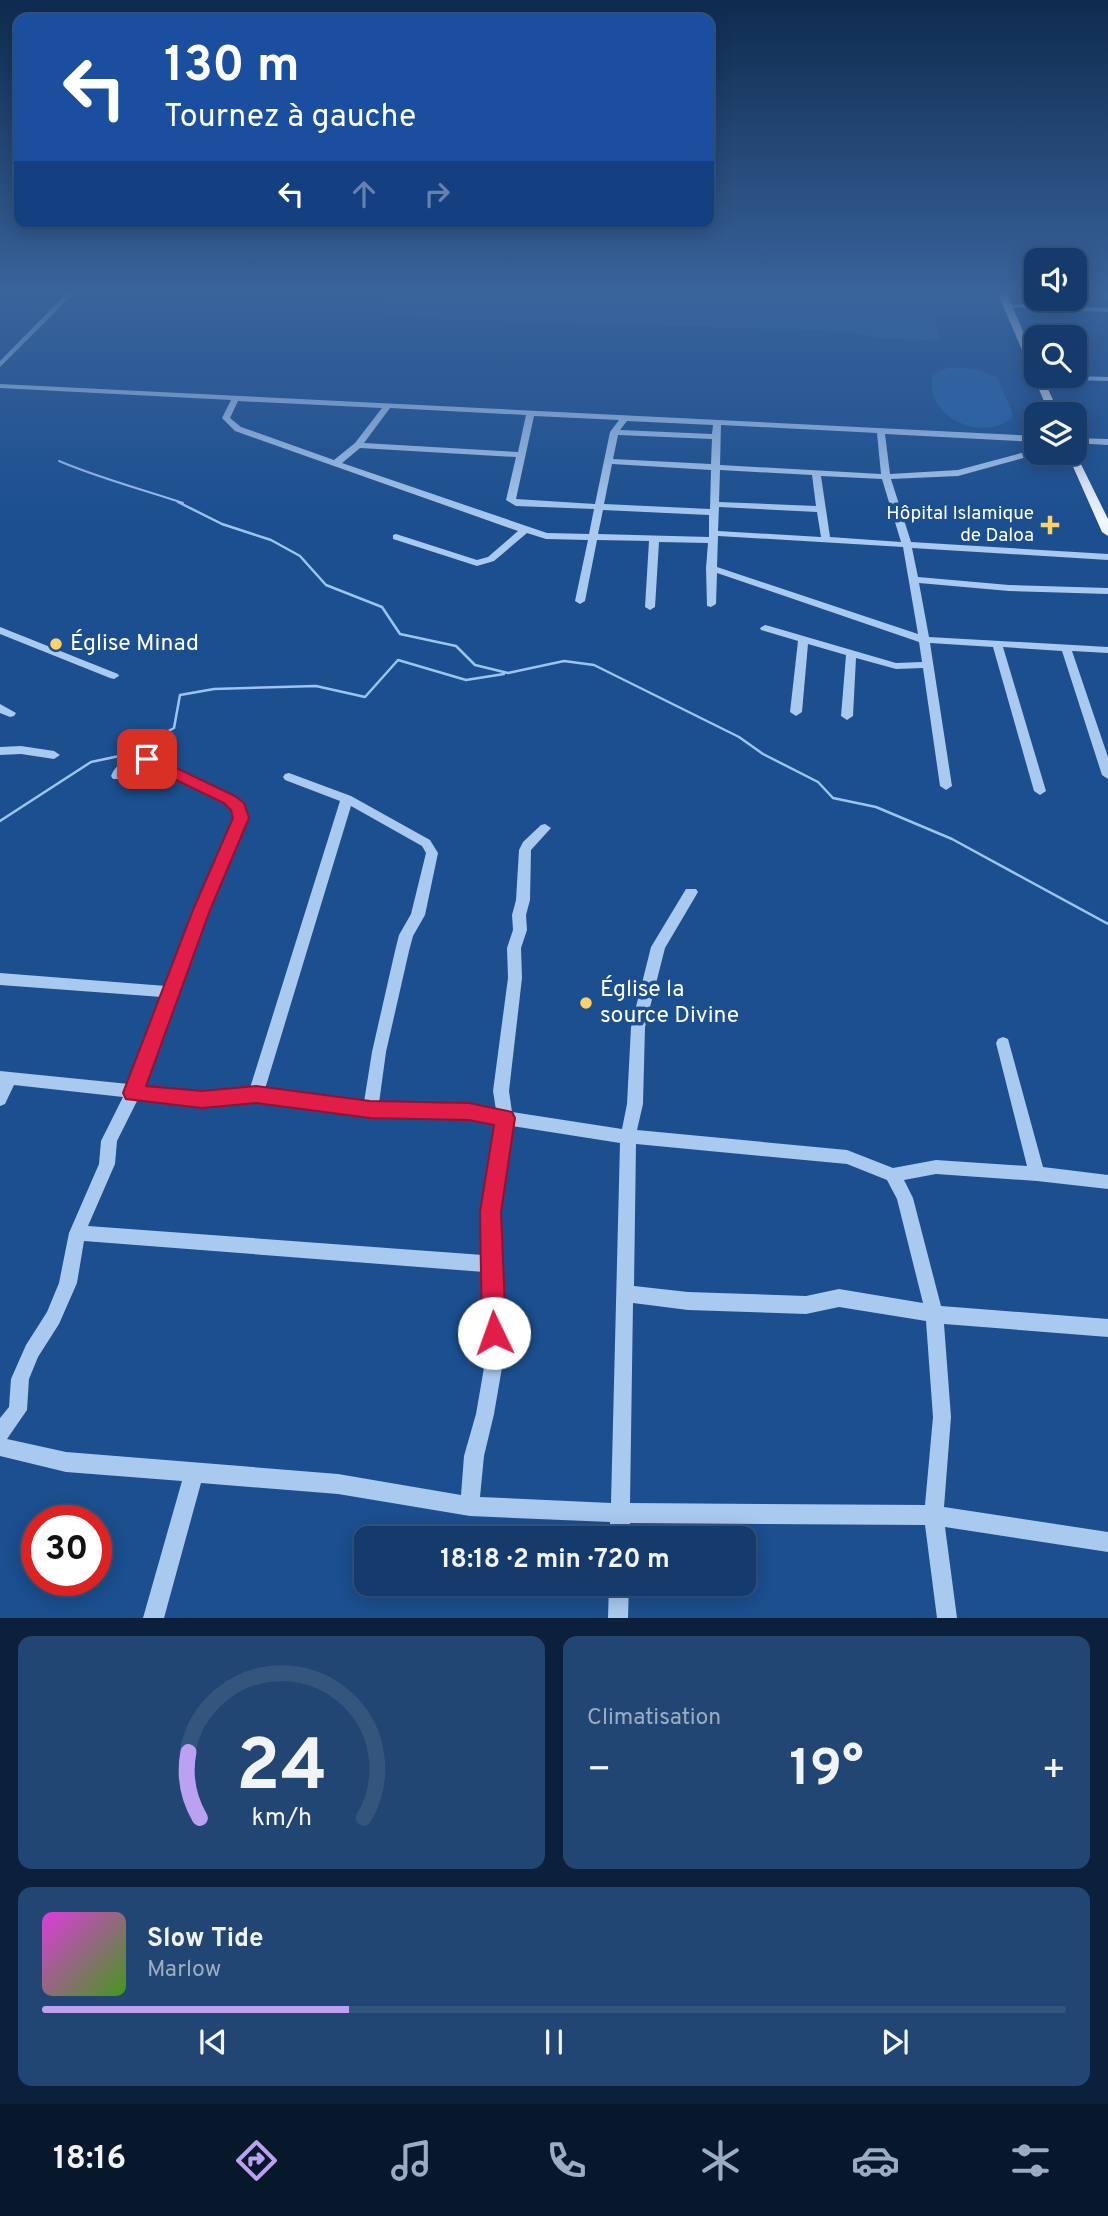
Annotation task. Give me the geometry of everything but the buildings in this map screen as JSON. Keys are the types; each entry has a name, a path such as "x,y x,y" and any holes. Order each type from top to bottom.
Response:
{"main road":[{"path":"1077,465 1108,532"}],"street":[{"path":"1087,378 1108,379"},
{"path":"0,386 1024,438"},
{"path":"236,397 226,418 233,427 546,536 826,539 1108,557"},
{"path":"336,463 358,444 388,405"},
{"path":"531,412 511,500 516,503 821,509"},
{"path":"580,601 614,432 626,417"},
{"path":"711,604 710,568 718,422"},
{"path":"881,431 886,477 915,580 946,786"},
{"path":"614,432 717,437"},
{"path":"1087,441 1108,442"},
{"path":"358,444 521,455"},
{"path":"608,461 886,477 958,473 1024,455"},
{"path":"816,474 826,539"},
{"path":"396,537 477,563 491,559 525,530"},
{"path":"650,607 654,538"},
{"path":"710,568 924,640 1108,650"},
{"path":"915,580 1009,588 1108,591"},
{"path":"765,628 896,666 928,665"},
{"path":"0,630 114,676"},
{"path":"796,712 803,639"},
{"path":"997,644 1040,791"},
{"path":"1066,648 1108,775"},
{"path":"847,716 851,653"},
{"path":"0,751 21,750 54,755"},
{"path":"0,1433 18,1410 20,1379 32,1351 53,1318 68,1283 77,1233 107,1164 109,1141 133,1093 201,910 241,818 239,807 229,800 147,759 131,762 119,771 117,776"},
{"path":"289,777 347,799 426,844 432,853 418,915 406,935 402,951 379,1052 370,1110"},
{"path":"256,1094 347,799"},
{"path":"470,1506 474,1456 485,1414 495,1356 491,1212 505,1118 501,1091 514,978 514,948 520,930 525,850 545,828"},
{"path":"620,1526 628,1137 635,1104 638,1027 658,947 691,892"},
{"path":"0,979 170,992"},
{"path":"1003,1043 1037,1174"},
{"path":"0,1099 5,1077 45,1084 83,1085 133,1093 202,1099 256,1094 370,1110 469,1112 628,1137 847,1157 893,1175 936,1167 1108,1182"},
{"path":"893,1175 905,1198 934,1314 942,1417 934,1515 947,1618"},
{"path":"77,1233 491,1264"},
{"path":"625,1294 688,1301 806,1305 839,1298 934,1314 1108,1328"},
{"path":"0,1447 66,1462 338,1484 470,1506 621,1513 934,1515 1108,1542"},
{"path":"153,1618 194,1474"},
{"path":"618,1618 619,1596"}],"shaded area":[{"path":"944,370 977,370 997,377 1012,418 985,428 957,422 937,403 932,389 933,374"}],"waterway":[{"path":"59,461 183,503"},
{"path":"178,502 222,524 271,540 300,556 326,585 382,607 400,634 456,646 475,665 508,673 564,661 594,665 739,737 763,754 818,782 833,798 876,807 952,839 1108,924"},
{"path":"0,821 91,762 124,755 174,728 180,695 214,689 316,686 365,697 398,660 466,680 504,674"}],"place":[{"name":"Hôpital Islamique de Daloa","path":"1050,525"},
{"name":"Église Minad","path":"56,644"},
{"name":"Église la source Divine","path":"586,1003"}],"route":[{"path":"147,759 214,790 239,807 241,818 201,910 133,1093 202,1099 256,1094 370,1110 469,1112 505,1118 491,1212 494,1333"}]}
